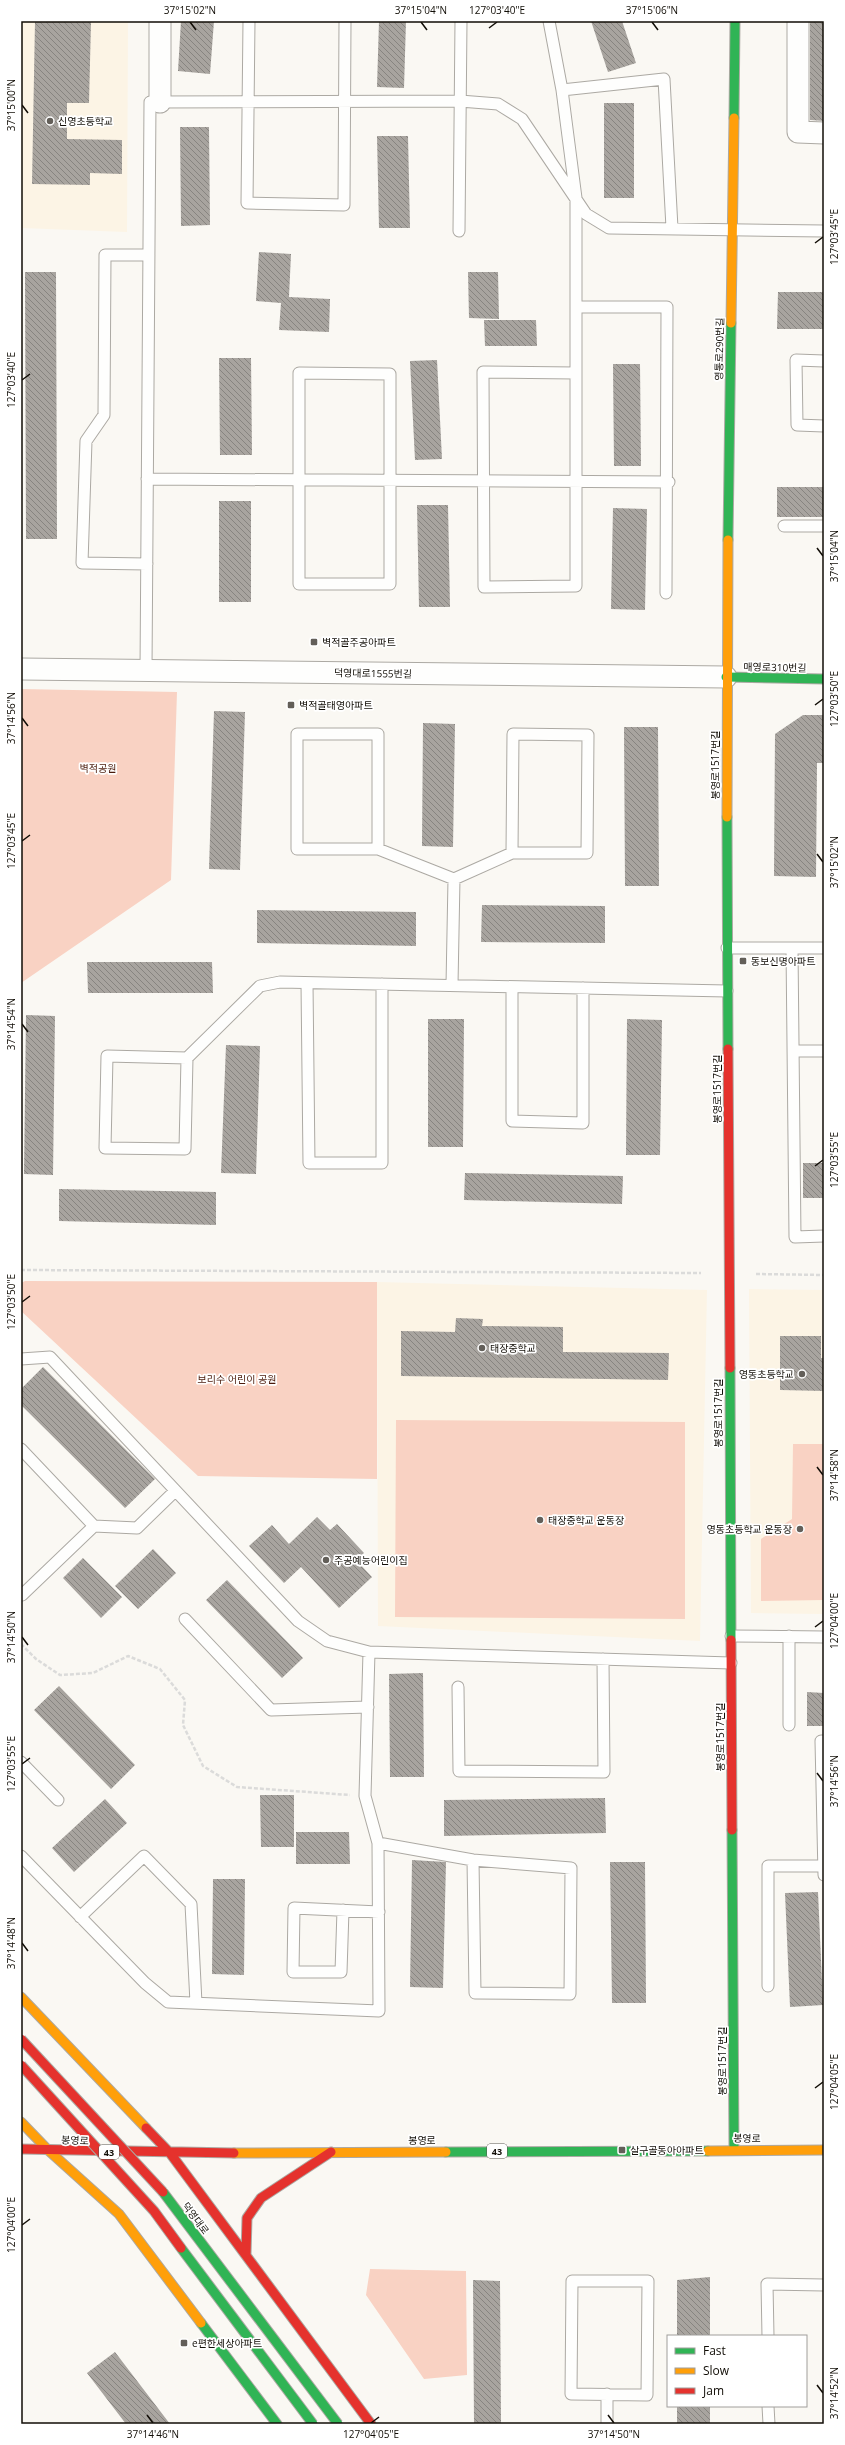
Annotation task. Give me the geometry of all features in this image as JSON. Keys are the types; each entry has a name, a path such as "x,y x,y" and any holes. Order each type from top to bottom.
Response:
{"main road":[{"name":"영통로290번길","path":"726,677 735,21"},
{"name":"매영로310번길","path":"726,677 824,679"},
{"name":"봉영로1517번길","path":"726,677 730,1636 734,2149"},
{"path":"21,1997 170,2153 371,2424"},
{"name":"덕영대로","path":"21,2039 161,2189 338,2424"},
{"path":"21,2065 154,2211 313,2424"},
{"path":"21,2122 48,2150 118,2214 277,2424"},
{"name":"봉영로","path":"21,2149 170,2153 734,2149 824,2150"},
{"path":"246,2255 247,2218 261,2198 331,2152"}],"street":[{"path":"160,21 160,102"},
{"path":"798,21 798,132 824,133"},
{"name":"덕영대로1555번길","path":"21,669 726,677"}],"lane":[{"path":"249,21 247,204 344,205 343,101 345,21"},
{"path":"459,231 461,21"},
{"path":"549,21 562,90 576,198 576,586 484,587 483,372 575,373"},
{"path":"562,90 664,79 672,228"},
{"path":"146,670 150,102 460,101 498,104 522,119 586,214 609,228 824,231"},
{"path":"147,564 82,563 86,440 104,414 104,255 149,255"},
{"path":"576,307 667,307 668,481 666,593"},
{"path":"824,361 796,360 797,425 824,426"},
{"path":"299,374 390,374 390,584 299,584 300,480 299,374"},
{"path":"147,479 575,482 668,481"},
{"path":"784,526 824,526"},
{"path":"378,849 378,734 296,734 297,849 378,849 454,879 512,852 587,853 588,735 513,734 512,852"},
{"path":"452,986 454,879"},
{"path":"727,948 824,948"},
{"path":"792,948 795,1236 824,1236"},
{"path":"187,1058 107,1056 105,1148 186,1149 187,1058 260,986 280,982 728,991"},
{"path":"307,983 310,1163 382,1163 382,984"},
{"path":"512,987 512,1121 582,1123 583,988"},
{"path":"793,1051 824,1051"},
{"path":"21,1359 50,1357 298,1621 327,1641 369,1652 731,1663"},
{"path":"21,1449 94,1526 137,1528 175,1491"},
{"path":"21,1593 22,1594 94,1526"},
{"path":"184,1619 271,1710 368,1707"},
{"path":"730,1636 824,1637"},
{"path":"789,1636 789,1725"},
{"path":"21,1856 145,1983 168,2002 379,2010 378,1843 365,1796 369,1652"},
{"path":"458,1687 459,1771 604,1772 603,1659"},
{"path":"824,1741 821,1741 824,1875"},
{"path":"21,1762 58,1800"},
{"path":"378,1843 473,1860 572,1868 570,1994 475,1993 473,1860"},
{"path":"80,1917 144,1856 191,1904 196,2003"},
{"path":"768,1986 768,1866 824,1866"},
{"path":"343,1910 341,1972 294,1972 294,1908 343,1910 379,1912"},
{"path":"572,2280 648,2282 647,2395 607,2394 571,2394 572,2280"},
{"path":"768,2335 768,2284 824,2285"},
{"path":"607,2394 607,2424"},
{"path":"768,2407 768,2424"}],"path":[{"path":"21,1270 701,1273"},
{"path":"756,1274 824,1275"},
{"path":"21,1644 36,1659 60,1675 93,1673 128,1656 160,1669 185,1700 183,1725 204,1766 237,1787 365,1796"}],"shaded area":[{"path":"21,21 128,21 127,232 21,228"},
{"path":"377,1282 707,1290 700,1641 378,1626"},
{"path":"749,1289 824,1290 824,1614 751,1613"}],"green space":[{"name":"벽적공원","path":"21,689 177,692 171,880 21,983"},
{"name":"보리수 어린이 공원","path":"25,1281 377,1282 377,1479 198,1476 21,1311 21,1283"},
{"name":"태장중학교 운동장","path":"396,1420 685,1422 685,1619 395,1617"},
{"name":"영동초등학교 운동장","path":"793,1444 824,1444 824,1600 761,1601 761,1539 792,1519"},
{"path":"370,2269 466,2271 467,2375 424,2379 366,2295"}],"building":[{"name":"신영초등학교","path":"35,21 91,22 89,103 67,103 67,139 122,140 122,174 90,173 90,185 32,184"},
{"path":"181,21 214,21 210,74 178,71"},
{"path":"379,21 406,21 404,88 377,87"},
{"path":"591,21 622,21 636,63 608,72"},
{"path":"810,21 824,21 824,121 810,120"},
{"path":"604,103 634,103 634,198 604,198"},
{"path":"180,127 209,127 210,225 181,226"},
{"path":"377,136 408,136 410,228 379,228"},
{"path":"259,252 291,254 289,297 330,299 329,332 279,330 281,303 256,301"},
{"path":"25,272 56,272 57,539 26,539"},
{"path":"468,272 498,272 499,319 469,318"},
{"path":"778,292 824,292 824,329 777,329"},
{"path":"484,320 536,320 537,346 485,346"},
{"path":"219,358 251,358 252,455 220,455"},
{"path":"437,360 442,459 415,460 410,361"},
{"path":"613,364 640,364 641,466 614,466"},
{"path":"777,487 824,487 824,517 777,517"},
{"path":"219,501 251,501 251,602 219,602"},
{"path":"417,505 448,505 450,607 419,607"},
{"path":"613,508 647,509 645,610 611,609"},
{"path":"214,711 245,712 240,870 209,869"},
{"path":"803,715 824,715 824,763 817,763 816,877 774,876 775,734"},
{"path":"423,723 455,724 453,847 422,846"},
{"path":"624,727 658,727 659,886 625,886"},
{"path":"482,905 605,906 605,943 481,942"},
{"path":"257,910 416,912 416,946 257,943"},
{"path":"87,962 212,962 213,993 88,993"},
{"path":"26,1015 55,1016 53,1175 24,1174"},
{"path":"428,1019 464,1019 463,1147 428,1147"},
{"path":"627,1019 662,1020 660,1155 626,1155"},
{"path":"226,1045 260,1046 256,1174 221,1173"},
{"path":"803,1163 824,1163 824,1198 803,1198"},
{"path":"465,1173 623,1176 622,1204 464,1200"},
{"path":"59,1189 216,1192 216,1225 59,1221"},
{"name":"태장중학교","path":"456,1318 483,1319 482,1326 563,1327 563,1352 669,1353 668,1380 401,1376 401,1331 455,1332"},
{"name":"영동초등학교","path":"780,1336 821,1336 821,1358 824,1358 824,1391 780,1390"},
{"path":"43,1367 155,1479 125,1508 21,1405 21,1389"},
{"path":"317,1517 330,1530 337,1524 364,1553 356,1560 372,1577 339,1608 301,1567 284,1583 249,1546 272,1525 289,1544"},
{"path":"153,1549 176,1573 138,1609 115,1586"},
{"path":"83,1558 122,1597 101,1618 63,1578"},
{"path":"227,1580 303,1658 282,1678 206,1600"},
{"path":"423,1673 424,1777 390,1777 389,1674"},
{"path":"59,1686 135,1765 111,1789 34,1710"},
{"path":"807,1692 824,1693 824,1726 807,1726"},
{"path":"260,1795 294,1795 294,1847 261,1847"},
{"path":"605,1798 606,1833 444,1836 444,1800"},
{"path":"105,1799 127,1823 74,1872 52,1848"},
{"path":"296,1832 349,1832 350,1864 296,1864"},
{"path":"412,1860 446,1862 443,1988 410,1987"},
{"path":"610,1862 645,1862 646,2003 612,2003"},
{"path":"213,1879 245,1879 244,1975 212,1974"},
{"path":"818,1892 823,2005 790,2007 785,1893"},
{"path":"710,2277 710,2335 677,2335 677,2280"},
{"path":"473,2280 500,2281 501,2424 474,2424"},
{"path":"115,2352 170,2424 126,2424 87,2373"},
{"path":"677,2407 710,2407 710,2424 677,2424"}],"traffic: fast":[{"path":"734,118 735,21"},
{"path":"728,540 731,323"},
{"path":"726,677 824,679"},
{"path":"727,817 728,1049"},
{"path":"730,1368 731,1640"},
{"path":"732,1830 734,2149"},
{"path":"446,2152 708,2151"},
{"path":"163,2192 338,2424"},
{"path":"181,2248 313,2424"},
{"path":"201,2323 277,2424"}],"traffic: slow":[{"path":"731,323 734,118"},
{"path":"727,817 728,540"},
{"path":"21,1997 146,2128"},
{"path":"21,2122 48,2150 119,2214 201,2323"},
{"path":"708,2151 824,2150"},
{"path":"234,2153 446,2152"}],"traffic: jam":[{"path":"728,1049 730,1368"},
{"path":"731,1640 732,1830"},
{"path":"21,2039 163,2192"},
{"path":"21,2065 154,2211 181,2248"},
{"path":"146,2128 170,2153 371,2424"},
{"path":"21,2149 234,2153"},
{"path":"246,2255 247,2218 261,2198 331,2152"}],"place":[{"name":"신영초등학교","path":"50,121"},
{"name":"벽적골주공아파트","path":"314,642"},
{"name":"벽적골태영아파트","path":"291,705"},
{"name":"동보신명아파트","path":"743,961"},
{"name":"태장중학교","path":"482,1348"},
{"name":"영동초등학교","path":"802,1374"},
{"name":"태장중학교 운동장","path":"540,1520"},
{"name":"영동초등학교 운동장","path":"800,1529"},
{"name":"주공예능어린이집","path":"326,1560"},
{"name":"살구골동아아파트","path":"622,2150"},
{"name":"e편한세상아파트","path":"184,2343"}]}
